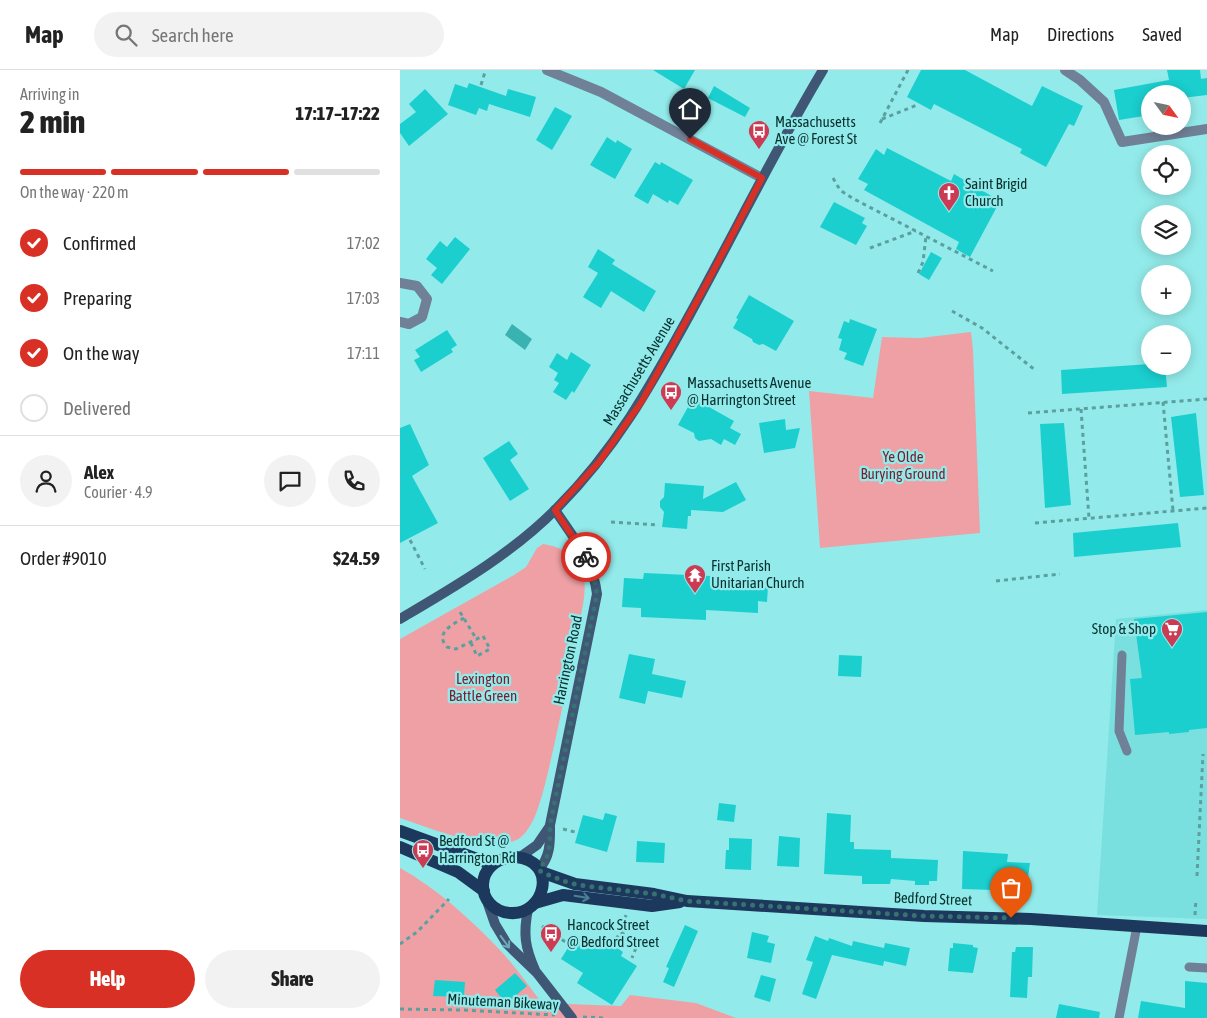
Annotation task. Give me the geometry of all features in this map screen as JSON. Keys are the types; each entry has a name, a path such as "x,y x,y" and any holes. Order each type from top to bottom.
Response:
{"main road":[{"name":"Massachusetts Avenue","path":"400,619 509,549 555,510 599,462 645,396 762,178 823,70"},
{"name":"Harrington Road","path":"540,870 547,859 549,851 550,825 597,594 593,574 585,553 555,510"},
{"name":"Harrington Road","path":"520,857 537,845 550,825"},
{"path":"400,831 491,864"},
{"path":"400,847 458,872 486,896 493,908 504,913 517,913 531,906"},
{"path":"537,973 529,957 525,926 531,906 541,892 543,885 540,870 534,862 520,857 503,858 491,864 483,879 495,924 507,944 537,973 572,1017"},
{"name":"Bedford Street","path":"540,870 578,885 654,894 687,901 924,916 1031,919 1207,931"},
{"name":"Bedford Street","path":"531,906 563,895 652,906 687,901"}],"street":[{"path":"548,70 601,92 762,178"},
{"path":"1065,70 1080,80 1104,102 1122,142 1207,129"},
{"path":"400,283 417,286 427,299 422,317 409,324 400,322"}],"lane":[{"path":"1122,655 1119,731 1127,750"},
{"path":"1119,1018 1137,926"},
{"path":"1189,967 1207,968"}],"path":[{"path":"908,70 881,121 917,106"},
{"path":"481,85 485,72"},
{"path":"833,178 840,190 852,198 993,270"},
{"path":"870,248 916,231"},
{"path":"918,273 923,262 926,236"},
{"path":"952,311 982,328 1035,370"},
{"path":"1028,413 1207,399"},
{"path":"1163,402 1173,511"},
{"path":"1080,409 1089,518"},
{"path":"1035,523 1207,508"},
{"path":"611,522 659,525"},
{"path":"410,540 425,569"},
{"path":"996,580 1060,574"},
{"path":"460,612 477,640"},
{"path":"464,618 446,628 442,635 442,640 447,647 456,650 483,636 490,649 477,656 471,643"},
{"path":"1197,876 1203,754"},
{"path":"563,829 575,832"},
{"path":"400,944 418,932 449,899"},
{"path":"1195,915 1196,899"},
{"path":"616,939 621,932 627,912"},
{"path":"542,926 567,943"},
{"path":"621,932 637,945 632,958"},
{"name":"Minuteman Bikeway","path":"400,1009 462,1010 537,1016 605,1018"}],"shaded area":[{"path":"512,324 532,339 525,350 505,335"},
{"path":"1207,610 1207,919 1097,915 1116,619"}],"green space":[{"name":"Ye Olde Burying Ground","path":"971,332 980,533 820,548 809,391 873,398 882,337 920,338"},
{"name":"Lexington Battle Green","path":"543,544 557,547 574,558 582,570 585,591 554,746 543,793 532,823 522,836 514,841 487,843 457,837 400,818 400,639 514,575 526,567 537,548"},
{"path":"400,868 451,903 474,924 508,959 542,1003 621,1006 630,995 696,1003 736,1018 400,1018"}],"building":[{"path":"653,70 695,70 684,89"},
{"path":"921,70 965,70 1032,106 1042,86 1083,106 1074,126 1069,124 1046,167 1020,153 1022,149 934,104 931,110 907,97"},
{"path":"1167,70 1200,70 1201,79 1207,78 1207,95 1191,97 1191,85 1142,85 1169,80"},
{"path":"469,83 506,96 508,89 536,97 530,117 489,104 487,111 479,108 476,115 448,105 455,84 467,88"},
{"path":"1141,85 1141,116 1119,120 1114,90"},
{"path":"714,86 750,108 745,117 708,98"},
{"path":"425,89 448,114 409,146 400,133 400,124 416,112 409,104"},
{"path":"555,107 572,116 552,150 536,140"},
{"path":"607,137 616,143 617,140 632,149 615,179 590,165"},
{"name":"Saint Brigid Church","path":"887,148 951,181 954,174 1000,201 970,257 956,249 959,242 864,190 868,184 858,179 876,149 884,155"},
{"path":"655,162 660,165 661,162 693,180 678,205 669,200 668,203 653,194 648,204 634,196"},
{"path":"834,202 865,218 862,223 867,226 856,245 820,227"},
{"path":"455,237 470,249 442,284 431,275 437,268 426,259 440,241 447,247"},
{"path":"598,249 615,260 612,264 656,291 644,312 611,291 601,308 583,297 598,273 588,267"},
{"path":"931,252 942,258 929,280 919,274"},
{"path":"749,295 794,321 776,351 763,344 759,345 753,342 752,339 733,328 738,319 736,318"},
{"path":"850,319 877,329 863,366 844,359 847,353 839,350 842,339 838,338 844,321 849,323"},
{"path":"447,330 457,345 451,349 453,352 421,372 414,360 420,357 415,350"},
{"path":"571,352 591,365 574,393 572,391 566,400 553,392 559,383 554,380 558,373 549,367 557,353 567,360"},
{"path":"1141,365 1141,375 1166,375 1167,387 1062,394 1061,370"},
{"path":"693,398 734,421 730,428 741,434 735,445 724,439 721,445 711,439 699,441 695,438 694,433 678,425"},
{"path":"1196,413 1204,495 1180,497 1171,417"},
{"path":"785,419 786,430 800,428 795,448 764,453 759,423"},
{"path":"1064,423 1071,505 1045,508 1040,424"},
{"path":"410,424 429,465 412,476 438,523 400,543 400,428"},
{"path":"509,441 518,454 510,460 529,489 510,501 483,458"},
{"path":"736,482 746,500 723,512 691,510 691,516 688,516 687,529 662,527 664,512 660,507 660,501 664,497 665,483 704,486 703,499"},
{"path":"1178,523 1181,547 1074,557 1073,533"},
{"name":"First Parish Unitarian Church","path":"644,573 711,576 710,583 768,586 767,602 758,601 758,613 706,610 706,620 641,617 641,608 622,607 624,578 643,579"},
{"name":"Stop & Shop","path":"1207,612 1207,728 1169,734 1169,732 1135,735 1130,679 1142,678 1134,619"},
{"path":"629,654 655,659 652,674 686,681 682,698 648,691 645,704 619,698"},
{"path":"839,655 862,656 861,677 838,676"},
{"path":"719,803 736,805 734,822 717,820"},
{"path":"605,813 617,816 607,852 575,843 583,815 603,820"},
{"path":"827,813 851,815 850,842 854,842 854,849 891,850 891,858 938,860 937,881 929,881 929,885 915,885 915,881 891,879 890,884 862,884 862,876 824,874"},
{"path":"779,836 800,838 799,867 777,866"},
{"path":"729,838 752,839 751,870 725,869 726,850 729,850"},
{"path":"637,841 665,843 664,863 636,862"},
{"path":"963,851 1008,854 1007,862 1030,863 1026,891 962,889"},
{"path":"685,925 698,931 674,987 663,982 669,968 666,967"},
{"path":"752,932 769,936 767,942 775,944 771,963 747,958"},
{"path":"576,935 598,949 604,939 623,952 621,956 637,966 612,1005 577,983 583,973 561,959"},
{"path":"815,936 828,941 829,938 852,946 853,941 884,948 885,943 910,948 906,966 884,961 883,966 832,955 816,999 802,994 813,962 806,960"},
{"path":"953,943 973,945 973,947 978,948 973,973 948,971 950,948 953,948"},
{"path":"1016,947 1033,947 1032,977 1028,977 1027,998 1010,997 1012,952 1015,952"},
{"path":"515,973 527,986 506,1004 495,990"},
{"path":"761,975 776,979 770,1002 754,997"},
{"path":"435,980 465,982 464,997 433,996"},
{"path":"1185,981 1207,983 1207,1018 1138,1018 1141,1001 1185,1008"},
{"path":"1059,1004 1100,1012 1099,1018 1056,1018"}],"way so far":[{"path":"586,557 596,584 597,594 550,825 549,851 547,859 539,869 541,872 578,885 654,894 687,901 924,916 1011,918"}],"place":[{"name":"Massachusetts Ave @ Forest St","path":"759,150"},
{"name":"Saint Brigid Church","path":"949,212"},
{"name":"Massachusetts Avenue @ Harrington Street","path":"671,411"},
{"name":"First Parish Unitarian Church","path":"695,594"},
{"name":"Stop & Shop","path":"1172,648"},
{"name":"Bedford St @ Harrington Rd","path":"423,869"},
{"name":"Hancock Street @ Bedford Street","path":"551,953"}],"route":[{"path":"586,557 555,510 599,462 642,401 762,178 690,139"}]}
